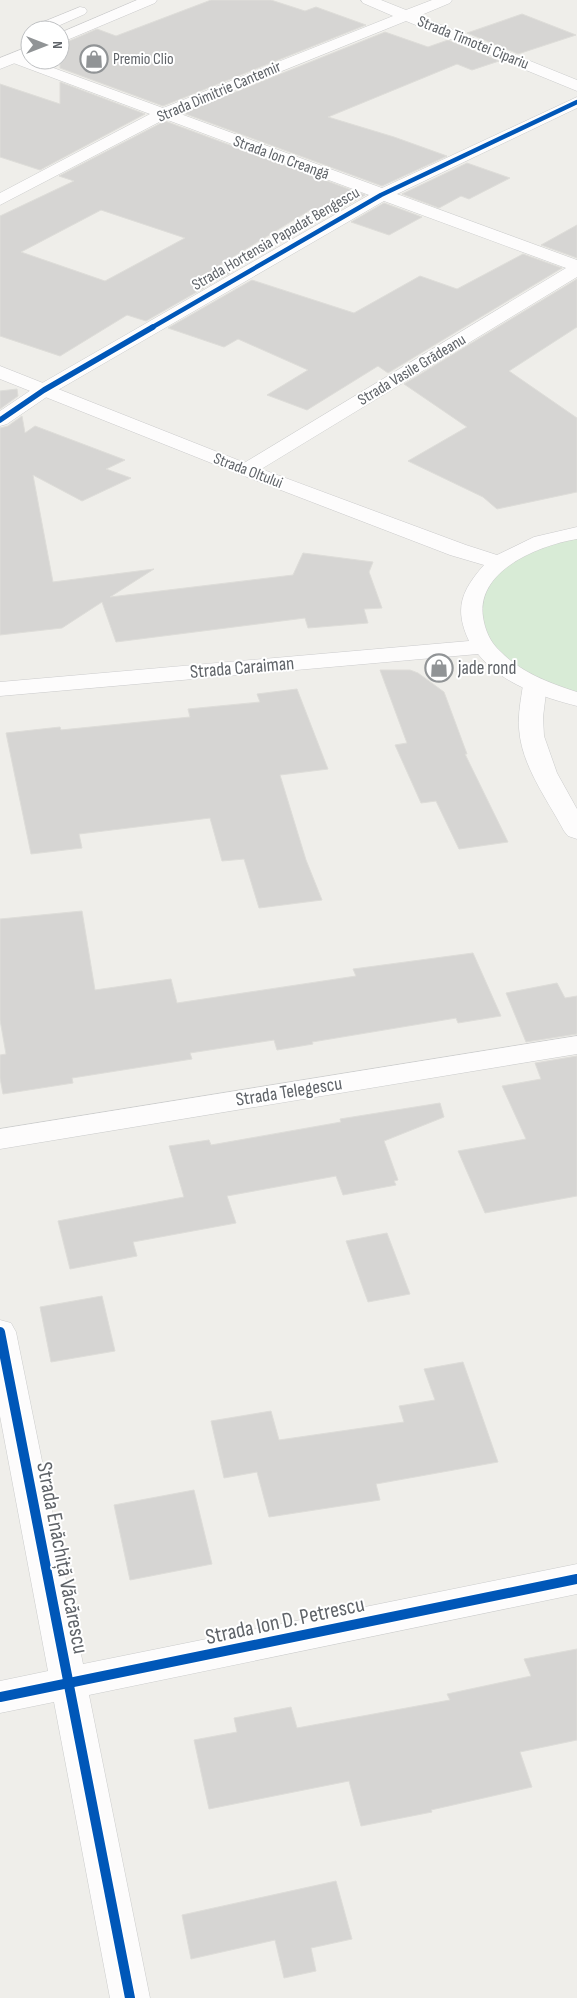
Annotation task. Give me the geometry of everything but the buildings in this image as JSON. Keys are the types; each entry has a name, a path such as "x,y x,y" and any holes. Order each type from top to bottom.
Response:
{"street":[{"path":"70,34 150,0"},
{"name":"Strada Timotei Cipariu","path":"368,0 577,86"},
{"name":"Strada Dimitrie Cantemir","path":"0,200 163,114 445,0"},
{"path":"60,20 89,8"},
{"path":"7,61 20,55"},
{"name":"Strada Ion Creangă","path":"7,61 163,114 577,268"},
{"name":"Strada Hortensia Papadat Bengescu","path":"0,420 44,390 381,195 577,102"},
{"name":"Strada Vasile Grădeanu","path":"246,470 577,268"},
{"name":"Strada Oltului","path":"0,372 246,470 458,550 498,562"},
{"path":"577,533 541,541 518,550 498,562 480,580 471,600 474,630 484,647 506,668 535,685 577,699"},
{"name":"Strada Caraiman","path":"0,689 484,647"},
{"path":"535,685 531,717 532,736 543,766 577,831"},
{"name":"Strada Telegescu","path":"0,1139 577,1044"},
{"name":"Strada Enăchiță Văcărescu","path":"0,1332 130,1998"},
{"name":"Strada Ion D. Petrescu","path":"0,1696 577,1579"}],"green space":[{"path":"577,533 577,698 506,668 471,615 498,562"}],"cycle path":[{"path":"0,420 44,390 381,195 577,102"},
{"path":"0,1332 130,1998"},
{"path":"0,1697 577,1579"}],"place":[{"name":"Premio Clio","path":"94,59"},
{"name":"jade rond","path":"439,668"}]}
